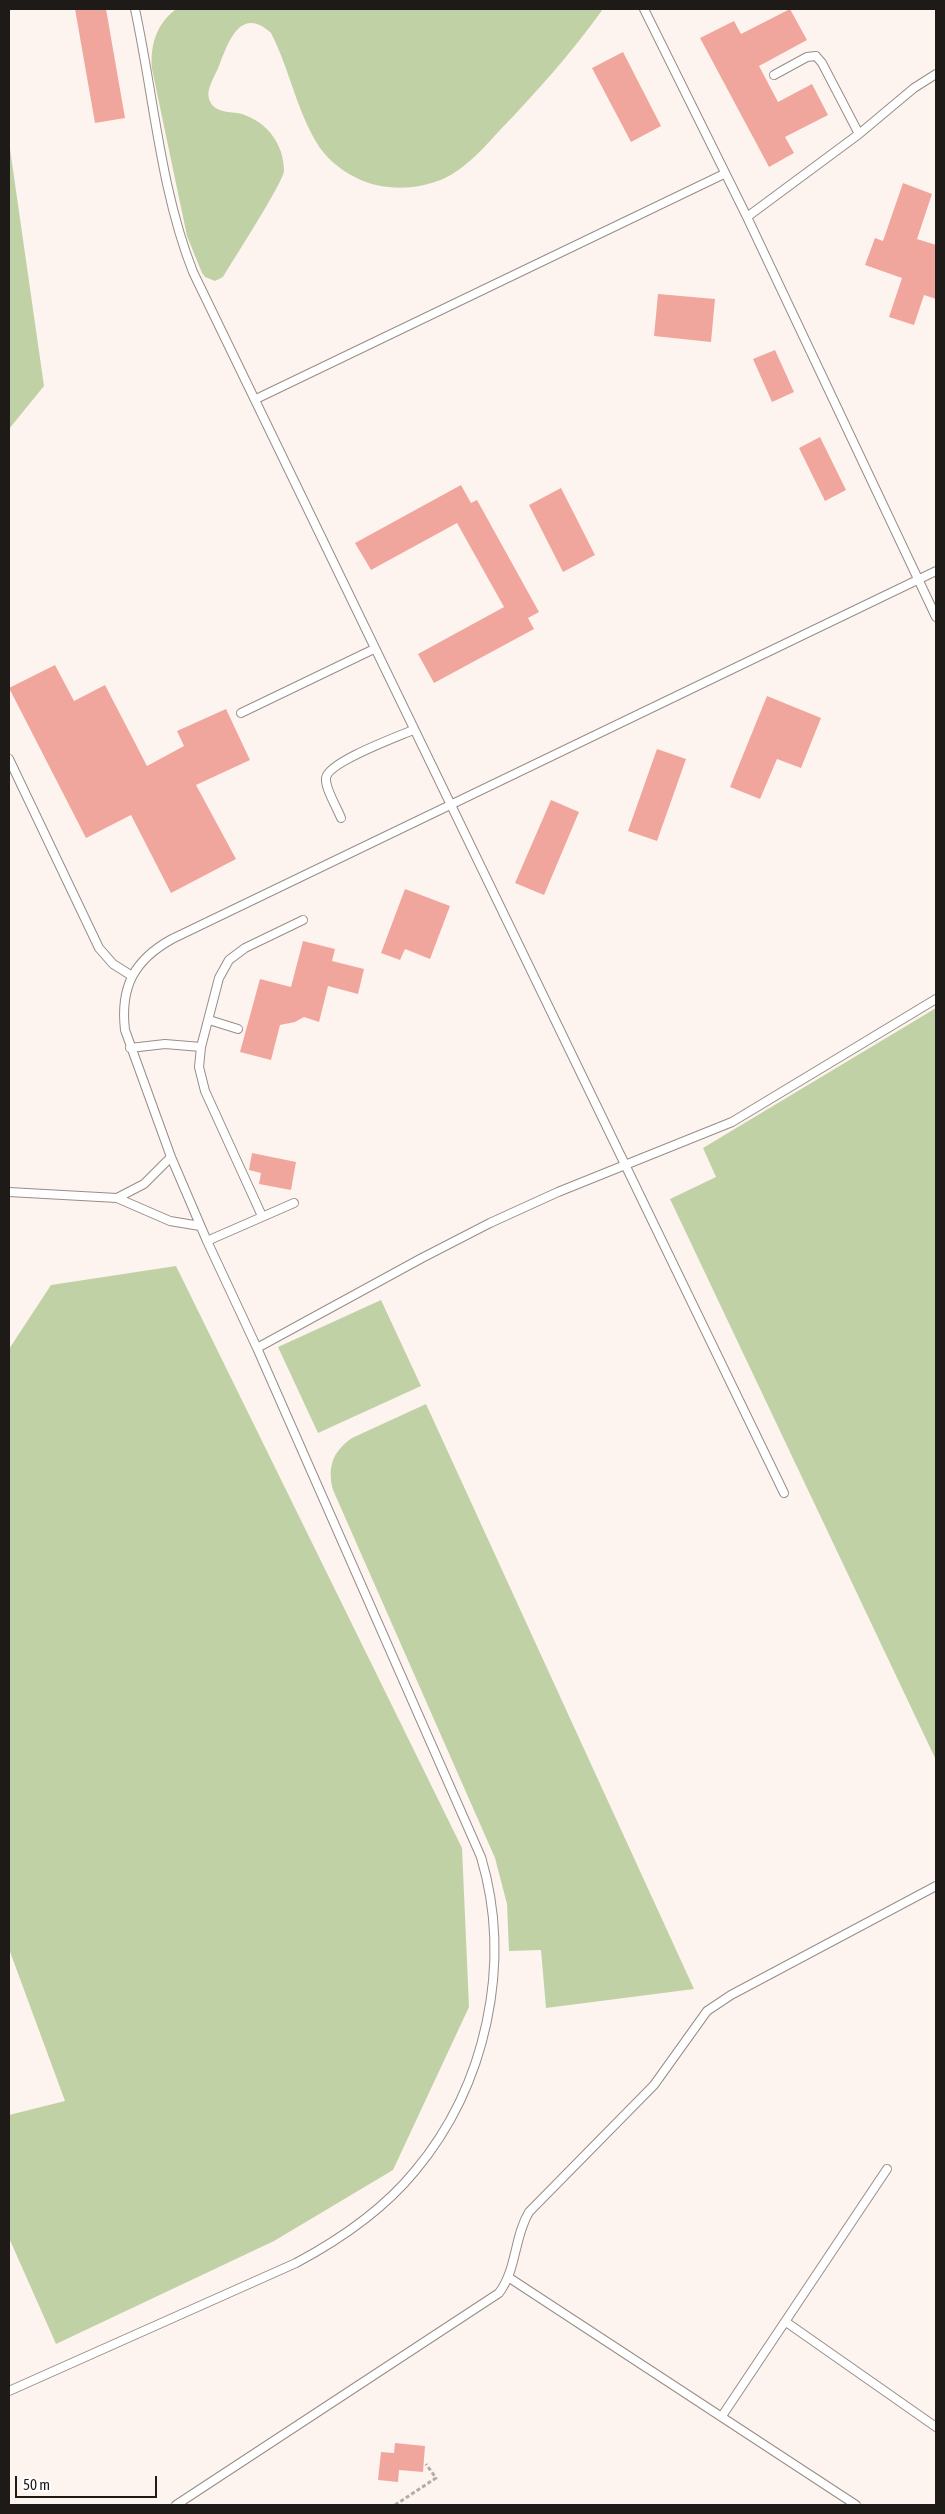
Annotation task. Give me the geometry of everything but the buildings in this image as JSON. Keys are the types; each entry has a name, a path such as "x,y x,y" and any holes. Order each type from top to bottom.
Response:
{"lane":[{"path":"144,9 136,11 162,163 182,242 200,288 256,399 413,730 784,1493"},
{"path":"644,9 724,174 747,217 936,617"},
{"path":"774,76 807,57 816,56 822,63 859,134"},
{"path":"747,217 859,134 895,102 936,74"},
{"path":"256,399 724,174"},
{"path":"9,2391 269,2276 323,2249 348,2232 394,2194 430,2151 457,2107 468,2083 484,2035 492,1984 494,1934 488,1882 481,1857 257,1348 207,1242 171,1157 124,1030 123,1011 125,993 132,976 142,960 172,938 936,571"},
{"path":"241,713 374,649"},
{"path":"341,818 328,786 326,778 329,772 344,760 413,730"},
{"path":"9,759 99,948 113,964 132,976"},
{"path":"262,1216 205,1091 199,1067 200,1047 209,1020 219,978 229,960 245,948 303,920"},
{"path":"257,1348 456,1240 558,1192 702,1136 732,1122 936,1000"},
{"path":"209,1020 238,1029"},
{"path":"130,1048 172,1044 200,1047"},
{"path":"117,1198 144,1184 171,1157"},
{"path":"9,1192 117,1198 170,1221 200,1226"},
{"path":"207,1242 294,1203"},
{"path":"176,2505 500,2292 508,2277 518,2233 529,2212 654,2085 707,2011 731,1995 936,1886"},
{"path":"722,2416 887,2169"},
{"path":"508,2277 856,2505"},
{"path":"786,2322 936,2427"}],"path":[{"path":"395,2505 436,2478 426,2464"}],"green space":[{"path":"176,9 603,9 554,71 474,158 459,170 443,179 402,188 376,185 360,180 325,155 305,120 271,33 260,25 251,23 243,25 231,38 210,87 209,99 211,104 218,110 242,114 259,122 266,128 281,152 284,171 267,205 223,277 215,281 205,277 202,273 187,236 152,69 152,52 156,36 164,21"},
{"path":"9,142 44,386 9,429"},
{"path":"936,1008 936,1760 670,1199 716,1177 703,1148"},
{"path":"176,1266 462,1848 469,2007 393,2170 274,2241 56,2344 9,2238 9,2115 65,2101 9,1949 9,1349 51,1285"},
{"path":"381,1300 421,1386 318,1433 278,1347"},
{"path":"426,1404 694,1989 546,2008 541,1950 509,1951 507,1904 495,1858 331,1482 333,1460 345,1443"}]}
